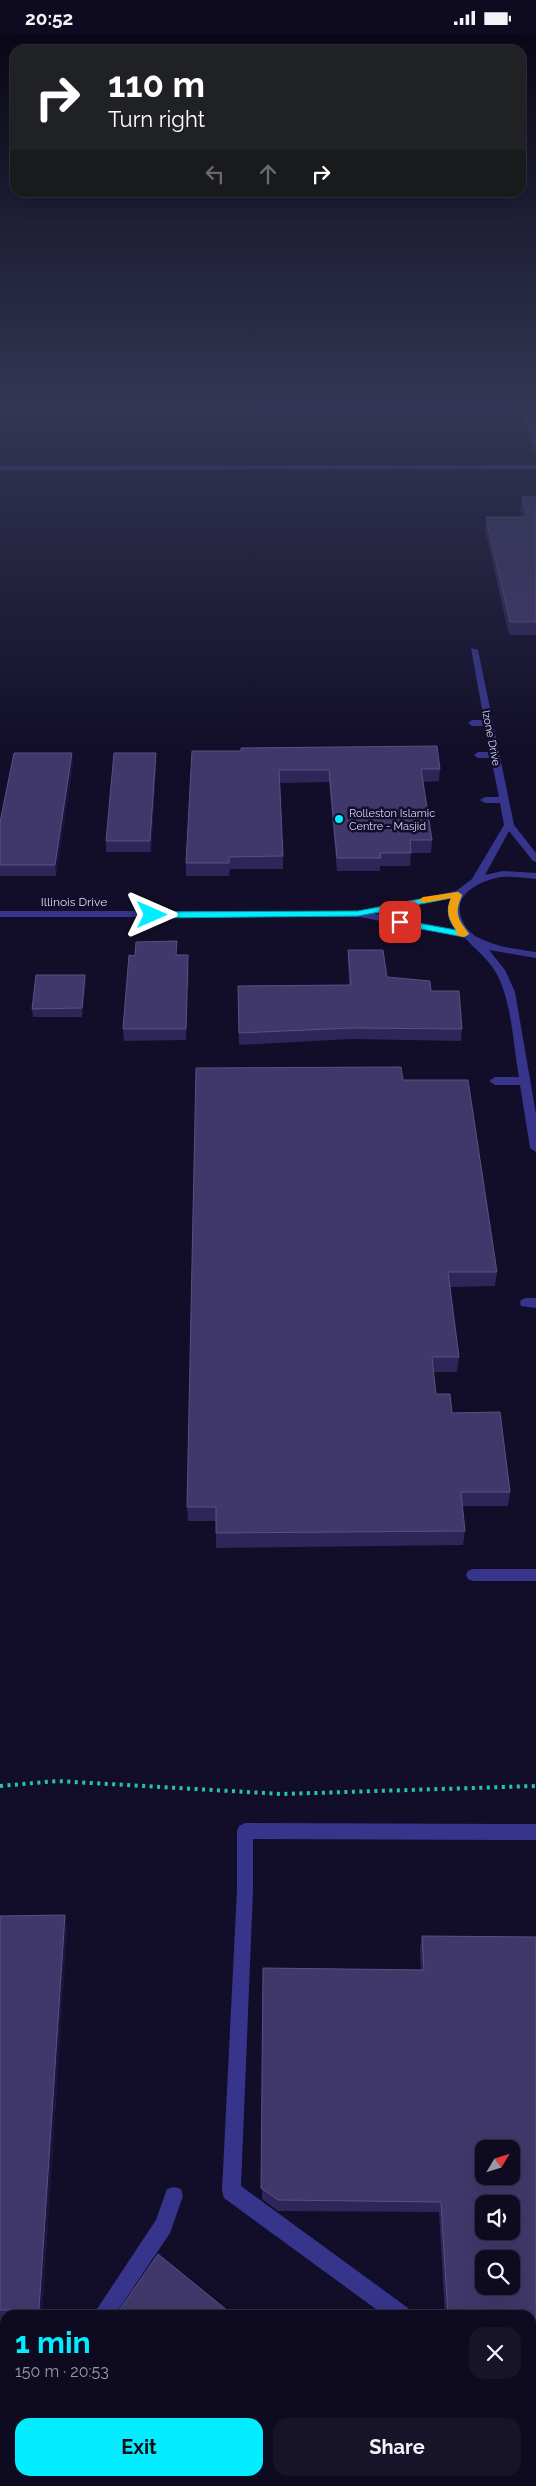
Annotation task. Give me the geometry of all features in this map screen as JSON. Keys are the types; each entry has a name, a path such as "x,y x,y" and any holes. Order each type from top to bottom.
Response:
{"street":[{"name":"Izone Drive","path":"474,650 502,800 509,825 536,859"},
{"path":"472,723 488,723"},
{"path":"478,755 494,755"},
{"path":"485,800 502,800"},
{"path":"509,825 499,837 489,862 476,881 458,895 452,907 454,921 464,934 476,942 508,953 536,955"},
{"path":"476,881 510,874 536,876"},
{"name":"Illinois Drive","path":"358,914 387,906 458,895"},
{"path":"302,903 302,915"},
{"name":"Illinois Drive","path":"0,914 286,920 302,915 358,914 464,934"},
{"path":"476,942 500,970 510,992 536,1148"},
{"path":"494,1081 525,1081"},
{"path":"473,1575 536,1575"},
{"path":"393,2310 232,2191 245,1890 245,1831 536,1832"},
{"path":"106,2310 163,2226 174,2196"}],"path":[{"path":"0,1785 57,1781 290,1794 536,1786"}],"building":[{"path":"487,522 536,522 536,622 510,622"},
{"path":"437,746 440,769 421,769 432,840 410,840 411,853 380,853 381,858 337,858 329,770 279,770 283,856 229,857 229,863 186,863 192,751 241,751 241,748"},
{"path":"14,753 72,753 55,865 0,865 0,822"},
{"path":"114,753 156,753 150,841 106,841"},
{"path":"177,941 176,955 188,955 186,1029 123,1029 129,955 135,956 136,942"},
{"path":"348,950 383,950 387,977 430,981 431,991 459,991 462,1029 352,1028 239,1033 238,986 351,985"},
{"path":"36,975 85,975 82,1008 32,1009"},
{"path":"401,1067 403,1080 468,1080 497,1272 448,1272 459,1357 432,1357 436,1394 450,1394 452,1413 500,1412 510,1492 461,1492 465,1531 216,1533 216,1507 187,1507 196,1068"},
{"path":"65,1915 39,2310 0,2310 0,1916"},
{"path":"422,1936 536,1937 536,2310 448,2310 441,2202 278,2200 261,2188 263,1968 424,1970"},
{"path":"158,2254 227,2310 119,2310"}],"slow traffic":[{"path":"423,900 458,895 452,907 454,921 464,934 460,933"}],"place":[{"name":"Rolleston Islamic Centre - Masjid","path":"339,819"}],"route":[{"path":"152,915 358,914 387,906 458,895 452,907 454,921 464,934 400,922"}]}
